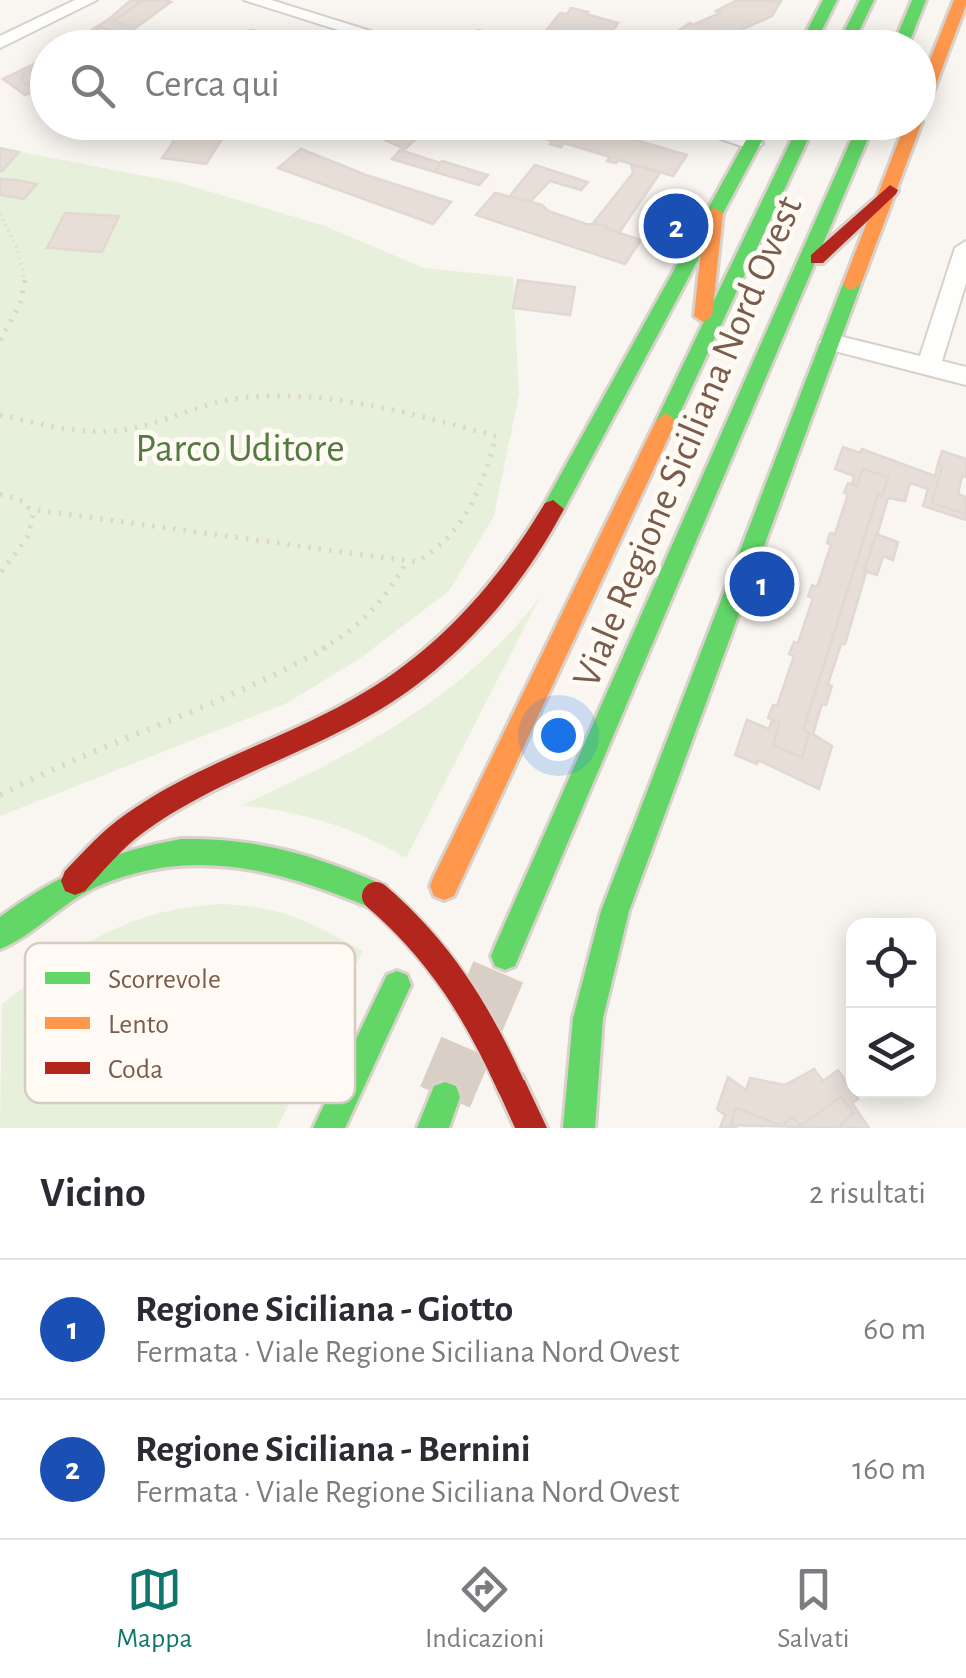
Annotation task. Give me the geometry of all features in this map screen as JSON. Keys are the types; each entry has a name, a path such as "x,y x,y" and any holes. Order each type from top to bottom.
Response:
{"street":[{"path":"0,43 88,0"},
{"path":"253,0 355,30"},
{"path":"814,30 830,0"},
{"path":"852,30 867,0"},
{"path":"906,30 919,0"},
{"path":"936,65 961,0"},
{"path":"740,140 753,144"},
{"name":"Viale Regione Siciliana Nord Ovest","path":"74,882 133,824 387,693 482,615 516,574 755,140"},
{"name":"Viale Regione Siciliana Nord Ovest","path":"444,886 799,140"},
{"name":"Viale Regione Siciliana Nord Ovest","path":"505,956 858,140"},
{"path":"578,1128 584,1028 601,955 685,719 908,140"},
{"path":"802,274 890,190"},
{"path":"699,350 714,213"},
{"path":"928,367 966,248"},
{"path":"831,342 966,376"},
{"path":"0,935 44,897 74,882 130,861 174,852 216,849 290,858 326,869 376,896 420,931 452,967 476,1003 531,1128"},
{"path":"0,905 44,897"},
{"path":"355,1072 397,985"},
{"path":"433,1128 446,1098"},
{"path":"328,1128 340,1103"}],"path":[{"path":"0,214 21,252 29,279 20,310 0,340"},
{"path":"0,415 114,431 238,398 284,396 368,405 496,436 483,485 460,527 439,552 416,562 29,508"},
{"path":"0,494 25,502 33,514 28,536 0,574"},
{"path":"0,796 137,733 253,687 301,662 366,616 399,585 407,561"}],"green space":[{"name":"Parco Uditore","path":"0,148 181,183 325,226 424,268 513,277 519,394 494,516 449,591 359,659 287,703 0,816"},
{"path":"540,597 406,858 327,822 242,805 366,744 405,720 478,665"},
{"path":"223,904 264,909 296,918 348,943 89,943 130,923 188,907"},
{"path":"355,947 363,951 355,967"},
{"path":"25,987 25,1103 289,1103 277,1128 0,1128 2,1004"}],"building":[{"path":"131,0 145,1 114,21 109,19"},
{"path":"144,0 171,2 134,29 114,21"},
{"path":"737,0 781,1 772,16 741,30 679,30 720,13 716,11"},
{"path":"571,8 618,23 613,30 547,30 560,13 567,14"},
{"path":"109,19 134,29 101,27 92,30"},
{"path":"30,66 30,72 21,77 30,85 30,93 25,95 3,79"},
{"path":"30,70 30,85 22,81 23,73"},
{"path":"173,140 221,140 206,164 162,158"},
{"path":"385,140 415,140 405,149"},
{"path":"549,140 636,140 687,155 673,176 618,160 607,161 610,157 564,143 561,147 550,144"},
{"path":"0,148 19,152 2,171 0,171"},
{"path":"301,149 451,202 433,224 278,168"},
{"path":"400,150 442,164 435,172 392,159"},
{"path":"442,161 488,175 479,185 435,172"},
{"path":"631,164 660,173 619,233 594,222 633,173"},
{"path":"535,165 588,182 581,190 550,181 529,203 509,197"},
{"path":"0,179 37,184 24,199 0,195"},
{"path":"495,193 542,205 548,211 586,224 606,225 604,228 641,240 625,264 476,215"},
{"path":"65,213 119,216 102,252 47,248"},
{"path":"518,280 575,287 570,315 513,308"},
{"path":"843,447 860,453 862,449 935,476 938,464 942,466 932,503 966,514 966,520 923,506 928,489 910,483 905,501 888,498 845,644 841,644 828,684 832,686 826,705 822,704 813,734 832,746 819,789 758,760 757,764 735,755 747,720 769,729 772,720 780,723 773,745 802,757 809,733 803,730 878,494 882,496 888,477 863,469 857,486 852,484 854,476 835,469"},
{"path":"942,451 966,459 966,477 962,476 958,494 966,497 966,514 932,503"},
{"path":"863,469 888,477 882,496 878,494 803,730 809,733 802,757 773,745 780,723 768,718 773,705 777,706 794,656 789,654 794,642 798,643 813,598 808,596 812,585 817,587 831,545 827,543 830,533 835,534 848,494 844,493 848,483 857,486"},
{"path":"876,534 898,542 893,560 883,556 877,575 864,571"},
{"path":"814,1069 823,1081 838,1070 846,1082 846,1098 857,1098 852,1103 869,1128 838,1128 853,1113 841,1097 801,1125 791,1117 782,1126 736,1108 731,1125 736,1128 720,1128 725,1115 717,1109 728,1077 746,1090 750,1078 785,1085"},
{"path":"841,1097 853,1113 838,1128 731,1125 736,1108 782,1126 791,1117 801,1125"}],"tunnel":[{"path":"445,1097 505,956"}],"traffic: fast":[{"path":"814,30 830,0"},
{"path":"852,30 867,0"},
{"path":"906,30 919,0"},
{"path":"553,509 754,140"},
{"path":"666,421 799,140"},
{"path":"505,956 859,140"},
{"path":"579,1128 588,1018 615,911 852,284"},
{"path":"0,935 43,902 88,877 134,860 181,852 229,852 277,859 327,874 376,896"},
{"path":"355,1073 397,985"},
{"path":"433,1128 445,1097"},
{"path":"329,1128 341,1103"}],"traffic: slow":[{"path":"936,65 961,0"},
{"path":"852,284 907,140"},
{"path":"703,316 714,213"},
{"path":"444,886 666,421"}],"traffic: jam":[{"path":"817,259 890,190"},
{"path":"75,881 119,836 163,804 343,717 427,663 497,592 553,509"},
{"path":"376,896 440,959 485,1030 511,1086"},
{"path":"511,1086 531,1128"}],"place":[{"name":"Regione Siciliana - Bernini","path":"676,226"},
{"name":"Regione Siciliana - Giotto","path":"762,584"}]}
